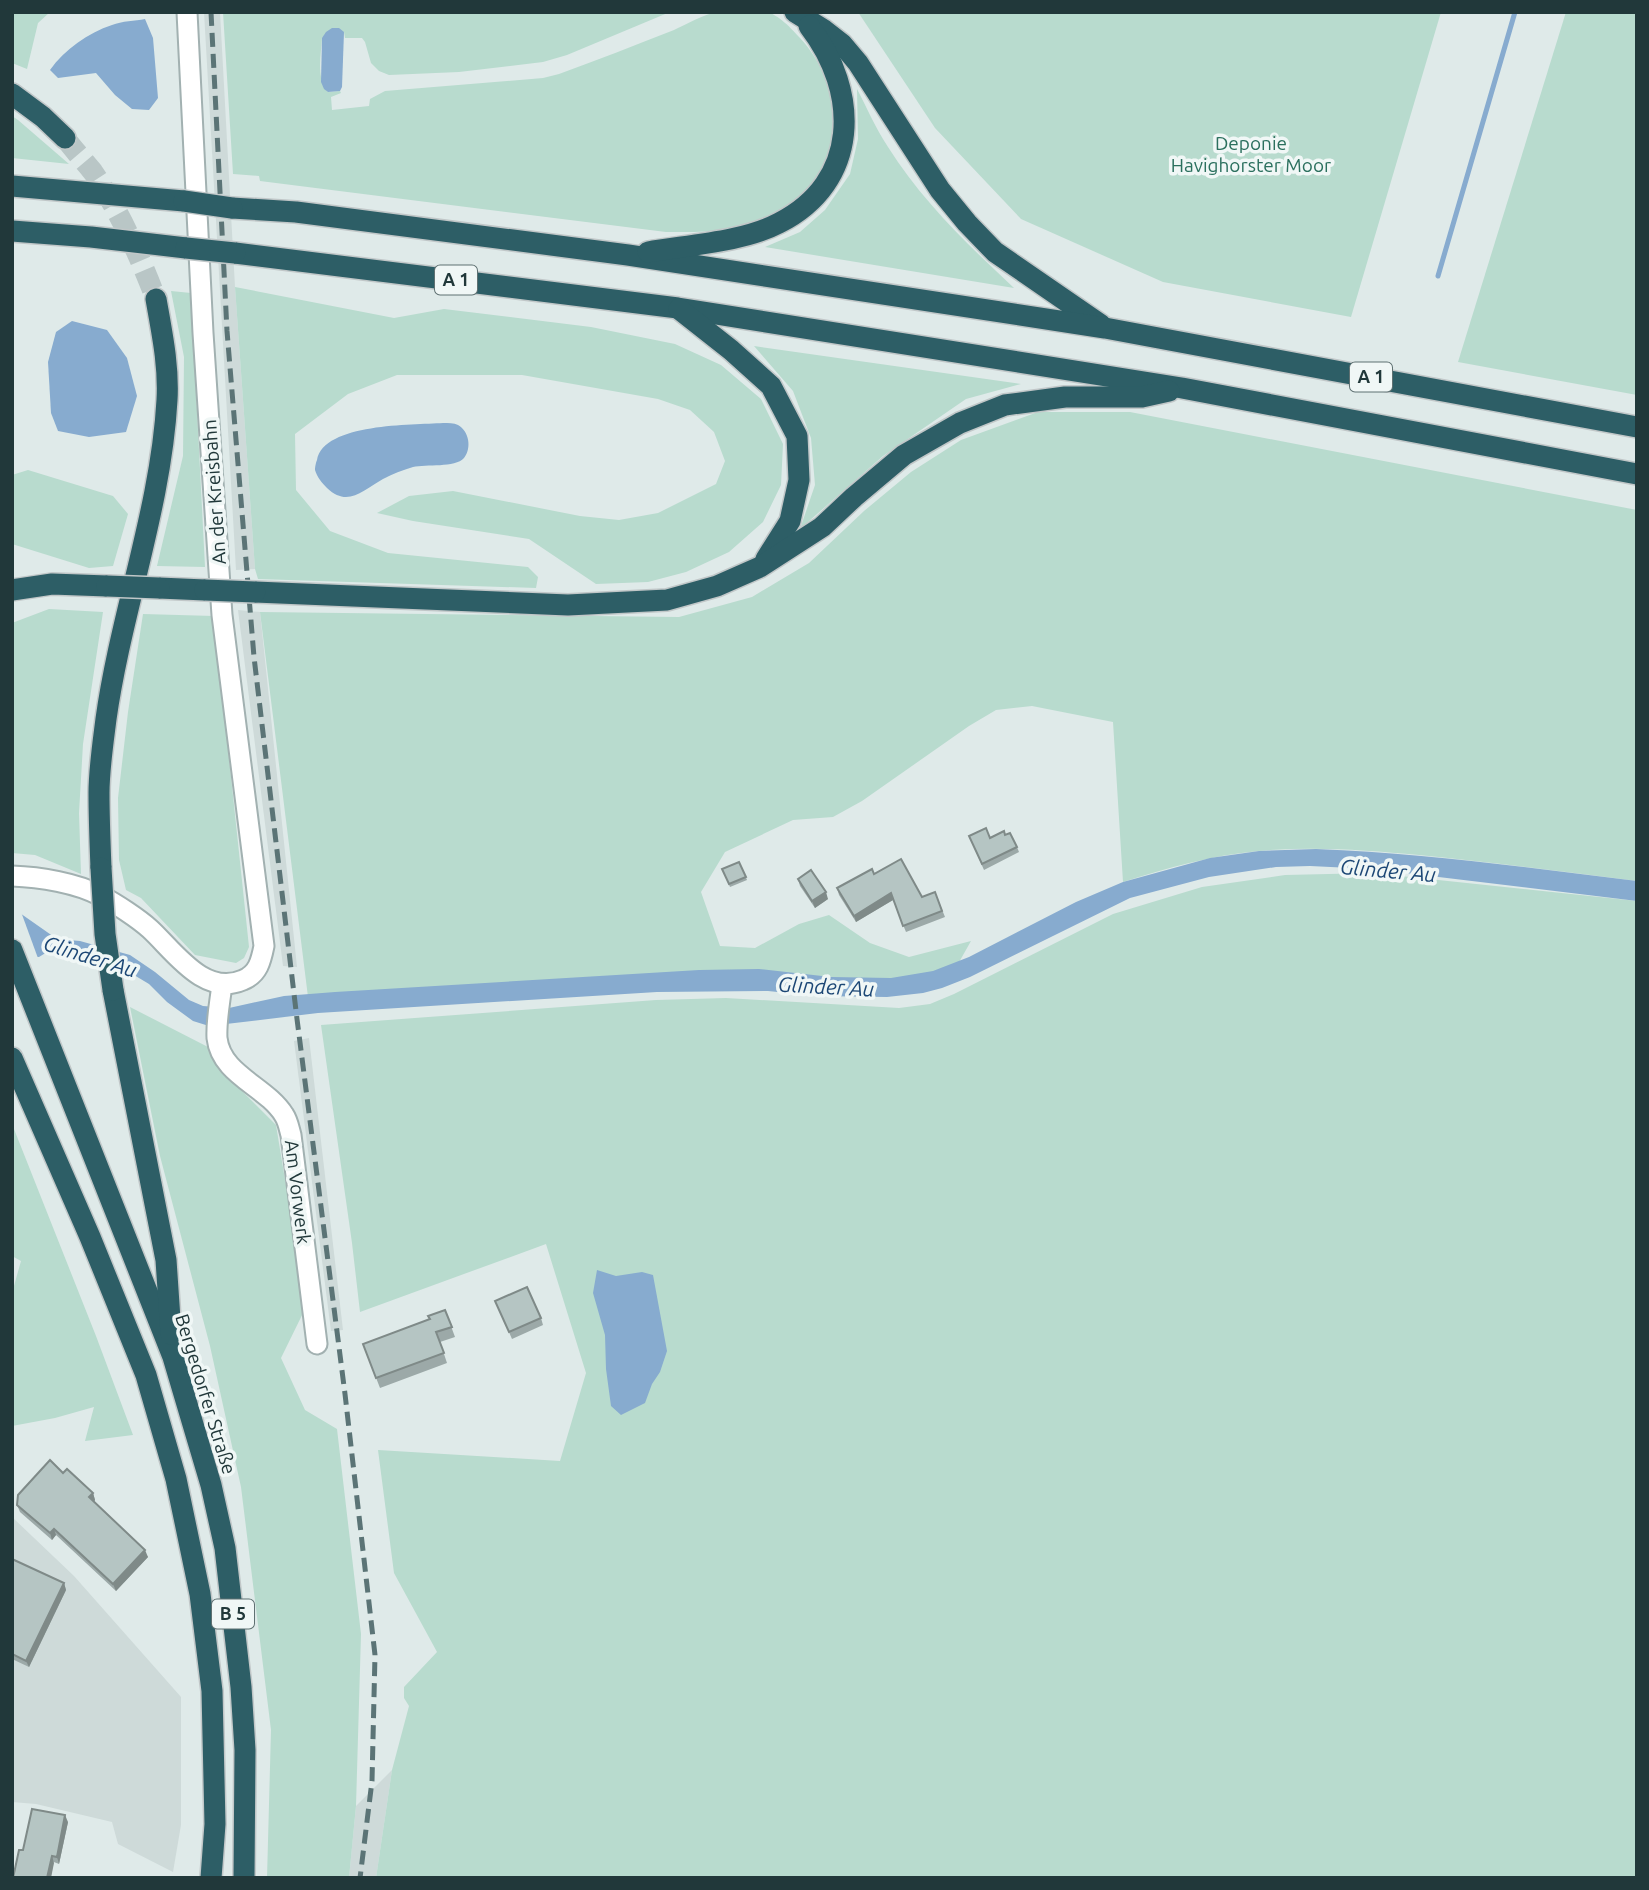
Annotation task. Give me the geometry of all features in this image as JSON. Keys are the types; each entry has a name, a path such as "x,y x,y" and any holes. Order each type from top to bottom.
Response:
{"highway":[{"path":"628,255 761,231 796,214 824,188 834,171 845,134 842,92 825,50 798,14"},
{"path":"798,14 842,44 858,63 940,190 995,252 1105,328"},
{"path":"12,94 43,117 65,138"},
{"name":"A 1","path":"12,186 296,212 628,255 1105,328 1637,426"},
{"name":"A 1","path":"12,231 235,253 677,308 1182,388 1637,474"},
{"path":"156,299 166,355 164,437 107,717 99,790 105,934 113,990 166,1261 173,1357"},
{"path":"677,308 732,350 771,386 796,436 799,480 790,521 760,567"},
{"path":"12,576 52,584 568,605 667,600 717,586 760,567 822,527 904,455 960,423 1005,405 1065,397 1142,397 1182,388"},
{"path":"12,590 52,584"},
{"path":"12,604 52,584"},
{"name":"Bergedorfer Straße","path":"12,950 173,1357 211,1485 225,1548 241,1687 245,1750 244,1878"},
{"name":"B 5","path":"12,1058 90,1237 146,1375 176,1479 200,1594 212,1691 215,1824 211,1878"}],"street":[{"name":"An der Kreisbahn","path":"187,12 203,333 222,615 264,946 258,968 247,979 222,984"},
{"path":"12,876 42,878 101,895 149,928 192,970 212,982 222,984"},
{"name":"Am Vorwerk","path":"222,984 217,1039 220,1049 229,1064 272,1101 288,1122 317,1343"}],"shaded area":[{"path":"204,12 220,12 235,287 255,569 236,570"},
{"path":"238,610 260,612 297,967 283,966"},
{"path":"309,1038 343,1330 331,1331 294,1041"},
{"path":"12,1517 74,1576 181,1697 181,1825 173,1872 118,1844 112,1822 36,1804 12,1802"},
{"path":"392,1770 376,1878 349,1878 356,1806"}],"green space":[{"path":"12,12 50,12 38,23 27,69 12,63"},
{"path":"223,12 670,12 567,55 543,62 459,72 389,75 379,71 371,63 362,38 345,38 344,32 322,38 320,66 324,87 328,92 341,93 331,97 332,110 369,106 370,99 385,91 543,78 602,58 713,13 771,13 793,30 820,67 832,101 833,137 822,171 798,198 754,223 717,231 666,232 260,181 259,176 233,174"},
{"name":"Deponie Havighorster Moor","path":"858,12 1441,12 1351,317 1163,282 1021,219 935,128"},
{"path":"1566,12 1637,12 1637,395 1458,362"},
{"path":"857,89 901,167 963,239 1014,288 765,247 800,232 825,210 850,174 858,139"},
{"path":"12,116 18,120 69,164 12,158"},
{"path":"235,287 394,318 444,309 591,327 675,344 721,365 761,399 783,444 781,485 763,522 729,552 686,572 648,582 596,584 529,539 377,513 409,496 453,491 580,516 619,520 658,513 716,484 725,461 714,432 690,410 658,399 522,375 397,375 348,394 295,434 296,490 330,531 388,553 528,567 538,577 536,588 258,579 255,569"},
{"path":"171,291 191,293 205,567 157,566 183,456 184,357"},
{"path":"754,346 1021,384 966,399 883,456 800,529 815,485 811,438 793,391"},
{"path":"1038,412 1130,412 1637,510 1637,881 1446,858 1319,849 1224,856 1123,882 1113,722 1032,706 996,710 862,801 833,817 793,820 725,852 701,892 720,946 755,948 799,924 829,915 870,943 909,957 971,941 958,964 910,983 787,976 308,997 260,612 679,617 752,597 809,563 864,511 911,472 961,440"},
{"path":"28,470 113,496 128,514 113,566 89,568 12,544 12,475"},
{"path":"49,609 103,612 83,744 79,813 81,874 35,855 12,853 12,623"},
{"path":"143,614 214,616 249,947 244,958 236,963 195,955 141,898 126,890 119,860 118,798"},
{"path":"1372,873 1637,901 1637,1878 376,1878 392,1770 409,1706 404,1698 404,1687 437,1652 394,1573 378,1450 560,1461 586,1373 546,1244 360,1312 321,1025 656,1000 726,998 899,1008 930,1004 1113,914 1202,887 1285,875"},
{"path":"130,1007 208,1047 237,1086 276,1125 306,1307 281,1358 305,1410 337,1429 361,1634 356,1806 349,1878 267,1878 271,1730 241,1487 210,1346 160,1156"},
{"path":"12,1124 133,1435 85,1441 94,1407 12,1426 12,1293 21,1261 12,1256"}],"water":[{"path":"145,19 153,38 158,98 149,110 132,109 115,95 96,73 58,78 50,70 70,49 94,32 116,24"},
{"path":"332,28 339,28 344,32 342,87 340,91 328,92 321,82 322,38"},
{"path":"72,321 107,330 127,358 137,396 126,432 89,437 58,431 51,413 48,362 56,332"},
{"path":"443,423 458,425 467,435 468,449 460,461 409,468 349,497 335,494 323,484 316,473 316,462 323,448 335,439 371,428"},
{"name":"Glinder Au","path":"1316,849 1437,857 1637,881 1637,901 1372,869 1276,867 1209,877 1130,898 970,977 923,993 887,997 817,996 768,991 657,992 318,1013 209,1026 193,1021 167,1002 149,984 134,975 59,948 39,957 12,956 12,909 57,939 80,941 130,955 189,1000 203,1006 229,1008 284,996 335,992 699,970 759,969 831,977 891,978 933,971 969,957 1076,902 1123,882 1210,858 1259,851"},
{"path":"597,1270 616,1276 642,1272 653,1275 667,1351 645,1403 621,1415 611,1406 605,1335 593,1293"}],"pier":[{"path":"12,906 20,909 39,961 12,960"}],"building":[{"path":"986,828 990,838 1004,831 1005,835 1010,833 1017,847 982,864 969,836"},
{"path":"901,859 922,897 935,892 942,911 903,926 891,893 854,916 837,888 872,869 874,874"},
{"path":"739,862 746,877 729,884 722,869"},
{"path":"811,870 826,892 812,901 798,879"},
{"path":"527,1287 541,1318 509,1332 495,1301"},
{"path":"445,1310 452,1327 436,1332 444,1353 376,1378 363,1344 430,1319 428,1316"},
{"path":"50,1460 63,1473 67,1469 93,1493 89,1497 145,1550 113,1584 54,1529 50,1533 17,1505 18,1495"},
{"path":"12,1559 64,1583 26,1661 12,1654"},
{"path":"32,1809 65,1815 57,1857 52,1856 47,1878 13,1878 19,1850 23,1850"}],"waterway":[{"path":"1438,276 1515,12"}],"tunnel":[{"path":"65,138 93,172 112,203 136,250 156,299"}],"railway":[{"path":"211,12 227,331 254,657 375,1655 372,1781 360,1878"}]}
